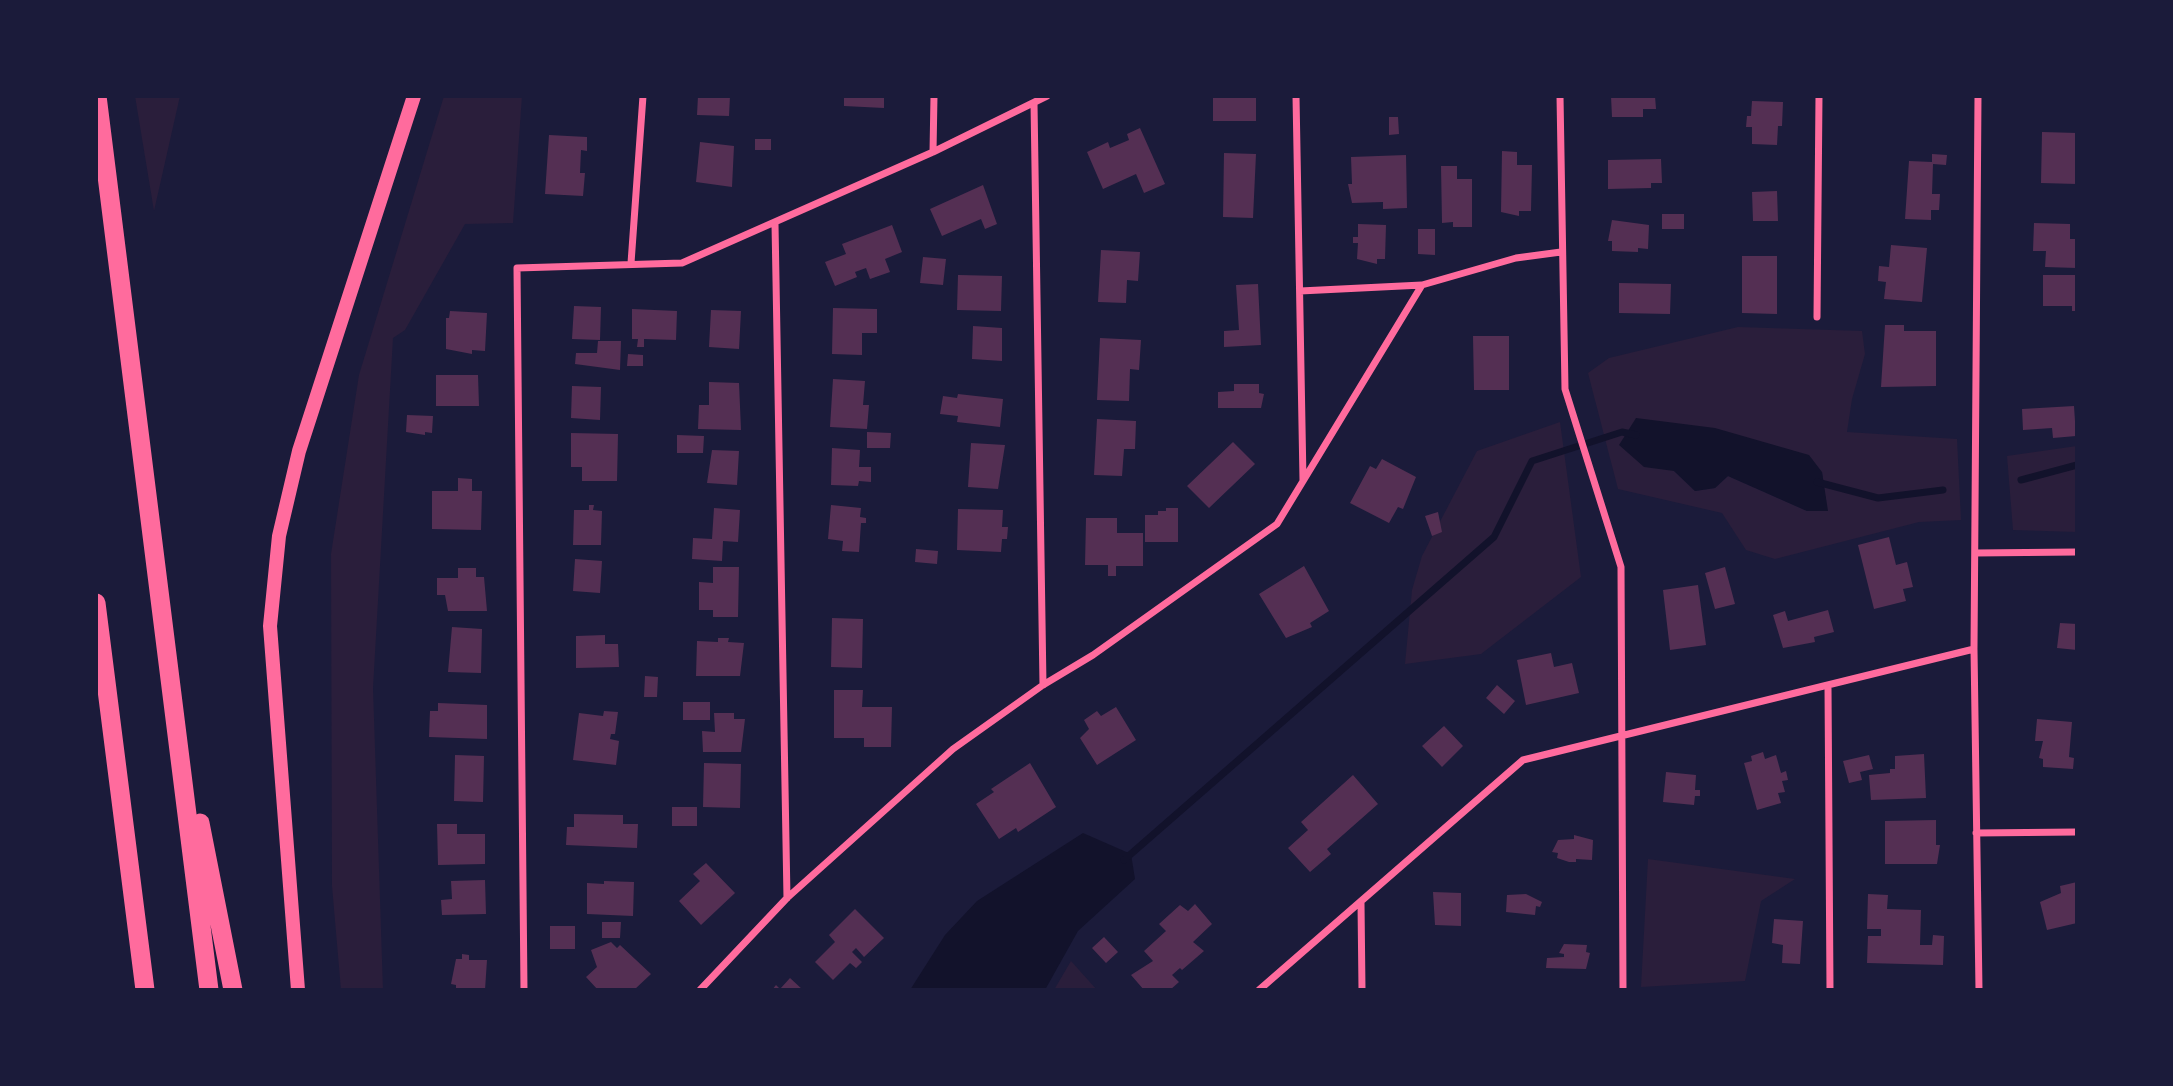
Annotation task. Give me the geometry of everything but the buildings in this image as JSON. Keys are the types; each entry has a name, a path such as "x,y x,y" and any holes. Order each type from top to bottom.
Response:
{"highway":[{"path":"97,96 209,990"},
{"path":"96,603 145,990"},
{"path":"170,671 233,990"}],"main road":[{"path":"298,990 270,626 279,536 299,451 414,96"}],"street":[{"path":"631,263 643,96"},
{"path":"933,152 934,96"},
{"path":"524,990 517,268 682,263 933,152 1047,96"},
{"path":"1296,96 1303,482"},
{"path":"1560,96 1565,389 1621,567 1619,735 1623,990"},
{"path":"1817,317 1819,96"},
{"path":"1978,96 1974,649 1979,990"},
{"path":"1034,103 1043,685"},
{"path":"775,224 787,898"},
{"path":"1300,291 1422,285 1516,258 1562,251"},
{"path":"700,990 787,898 953,749 1043,685 1093,655 1277,524 1422,285"},
{"path":"1975,553 2077,552"},
{"path":"1259,990 1523,760 1974,649"},
{"path":"1828,686 1830,990"},
{"path":"1976,833 2077,832"},
{"path":"1361,903 1362,990"}],"shaded area":[{"path":"135,96 180,96 154,211"},
{"path":"444,96 522,96 513,223 465,224 405,330 393,338 373,688 383,990 341,990 332,886 331,554 359,375"},
{"path":"1738,327 1862,331 1865,354 1852,399 1847,432 1957,439 1961,520 1919,522 1775,559 1746,550 1722,513 1618,489 1588,373 1609,358","holes":["1674,471 1822,472 1827,511 1807,511 1728,476 1715,488 1695,491"]},
{"path":"1636,418 1715,428 1809,455 1822,472 1828,511 1807,511 1728,476 1715,488 1695,491 1674,471 1644,467 1619,445"},
{"path":"1560,422 1581,577 1481,654 1405,664 1412,590 1422,556 1477,451"},
{"path":"2077,446 2077,532 2013,530 2007,456"},
{"path":"1083,833 1131,854 1135,879 1078,931 1045,990 910,990 945,935 977,901"},
{"path":"1648,859 1795,879 1761,901 1745,981 1641,987"},
{"path":"1071,961 1097,990 1054,990"}],"waterway":[{"path":"1124,860 1494,537 1532,461 1622,432 1636,435"},
{"path":"2021,480 2077,465"},
{"path":"1817,482 1878,498 1943,490"}]}
